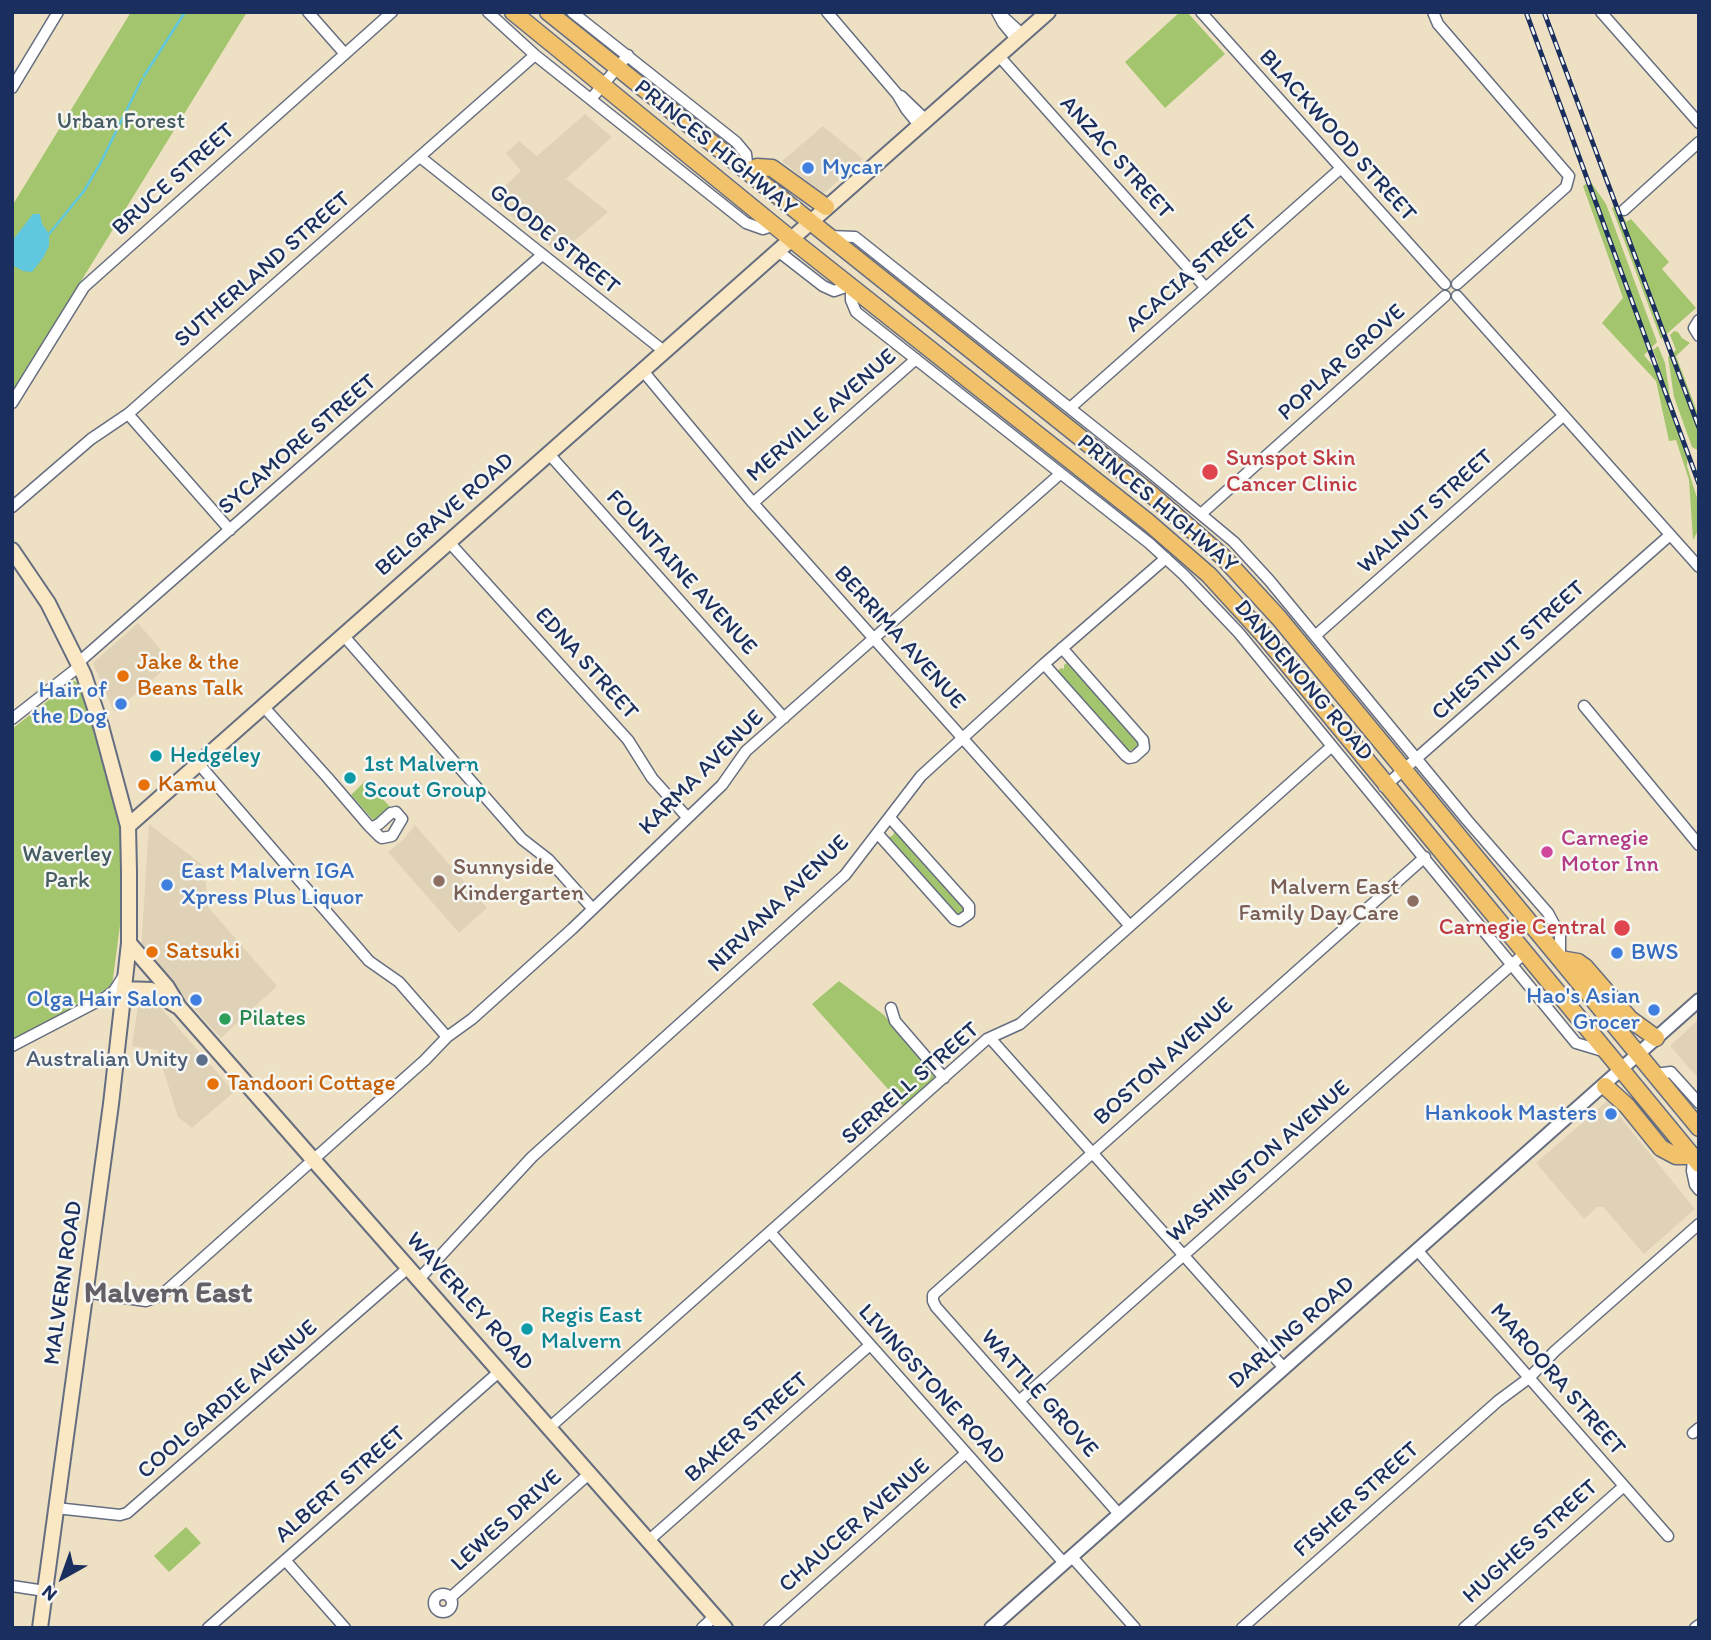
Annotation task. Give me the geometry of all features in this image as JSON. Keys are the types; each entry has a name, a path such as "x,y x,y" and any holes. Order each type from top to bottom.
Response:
{"highway":[{"name":"PRINCES HIGHWAY","path":"513,12 791,239 1180,548 1238,606 1696,1160"},
{"name":"PRINCES HIGHWAY","path":"548,12 1196,532 1248,583 1410,765 1529,921 1699,1128"},
{"path":"748,171 757,167 772,168 826,207"},
{"path":"1124,502 1139,485"},
{"path":"1560,959 1578,962 1585,967 1630,1019 1656,1038"},
{"path":"1605,1086 1627,1106 1661,1147 1676,1156 1696,1160"}],"main road":[{"name":"BELGRAVE ROAD","path":"128,826 1048,12"},
{"path":"12,550 48,603 80,664 101,726 128,826 128,943"},
{"name":"MALVERN ROAD","path":"40,1628 111,1104 119,990 126,972 128,943"},
{"name":"WAVERLEY ROAD","path":"128,943 167,987 178,1007 720,1622"},
{"path":"126,972 157,977"},
{"name":"WAVERLEY ROAD","path":"119,990 151,990 178,1007"}],"street":[{"path":"12,88 58,12"},
{"path":"307,12 345,54"},
{"name":"BRUCE STREET","path":"12,403 84,287 392,12"},
{"path":"488,12 536,55 746,223 763,229 775,225"},
{"path":"572,12 736,142 746,154 748,171"},
{"path":"827,12 897,93 911,104 923,123"},
{"path":"998,12 1020,37"},
{"name":"BLACKWOOD STREET","path":"1201,12 1445,284"},
{"path":"1433,12 1438,24 1569,176 1566,187 1457,284"},
{"path":"1601,12 1699,123"},
{"name":"SUTHERLAND STREET","path":"12,508 91,439 128,415 536,55"},
{"path":"591,99 628,55"},
{"name":"ANZAC STREET","path":"998,55 1205,287"},
{"path":"1624,210 1699,142"},
{"name":"GOODE STREET","path":"420,157 664,352"},
{"name":"ACACIA STREET","path":"1070,408 1340,169"},
{"name":"DANDENONG ROAD","path":"828,236 855,237 1201,514 1248,556 1315,636 1410,765 1548,913 1557,927"},
{"path":"778,251 823,286 834,291 851,285"},
{"name":"SYCAMORE STREET","path":"12,719 80,664 542,255"},
{"path":"1457,284 1445,284 1443,289 1563,416 1699,568"},
{"path":"1451,296 1459,292 1457,284"},
{"name":"DANDENONG ROAD","path":"851,285 851,300 856,312 1166,558 1239,633 1576,1043 1606,1052"},
{"name":"POPLAR GROVE","path":"1201,514 1451,296"},
{"path":"942,327 945,310"},
{"name":"MERVILLE AVENUE","path":"753,503 916,359"},
{"name":"BERRIMA AVENUE","path":"643,371 753,503 1130,926"},
{"path":"128,415 230,530"},
{"name":"WALNUT STREET","path":"1315,636 1563,416"},
{"name":"FOUNTAINE AVENUE","path":"549,454 783,718"},
{"name":"KARMA AVENUE","path":"84,1292 140,1300 158,1297 447,1037 472,1019 592,908 722,785 732,774 740,757 1060,474"},
{"name":"CHESTNUT STREET","path":"1373,795 1670,535"},
{"name":"EDNA STREET","path":"449,542 628,740 652,778 687,817"},
{"name":"NIRVANA AVENUE","path":"419,1279 532,1157 845,875 921,776 1166,558"},
{"path":"343,635 522,839 549,860 592,908"},
{"path":"1044,664 1125,755 1134,757 1144,748 1143,740 1062,649"},
{"path":"263,706 369,826"},
{"path":"1584,706 1699,845"},
{"name":"SERRELL STREET","path":"550,1428 944,1078 990,1038 1020,1024 1332,746"},
{"path":"198,763 369,961 399,982 447,1037"},
{"path":"878,834 957,921 969,914 969,906 891,818"},
{"name":"BOSTON AVENUE","path":"932,1298 938,1288 1424,857"},
{"path":"1529,921 1540,920 1557,927 1561,942 1560,959"},
{"name":"WASHINGTON AVENUE","path":"1019,1401 1525,954"},
{"path":"12,1046 119,990"},
{"name":"DARLING ROAD","path":"991,1628 1699,1000"},
{"path":"891,1008 895,1021 944,1078"},
{"path":"990,1038 1284,1368"},
{"path":"1654,1074 1671,1072 1699,1102"},
{"path":"1696,1160 1692,1171 1699,1190"},
{"name":"FISHER STREET","path":"1242,1628 1699,1224"},
{"name":"LIVINGSTONE ROAD","path":"770,1232 966,1454 1135,1628"},
{"name":"MAROORA STREET","path":"1417,1250 1668,1536"},
{"name":"COOLGARDIE AVENUE","path":"56,1508 120,1515 127,1513 408,1268"},
{"name":"WATTLE GROVE","path":"932,1298 936,1307 1119,1514"},
{"name":"BAKER STREET","path":"648,1541 870,1345"},
{"name":"ALBERT STREET","path":"208,1628 500,1371"},
{"name":"CHAUCER AVENUE","path":"769,1628 966,1454"},
{"name":"LEWES DRIVE","path":"450,1598 590,1474"},
{"name":"HUGHES STREET","path":"1464,1628 1624,1486"},
{"path":"285,1560 345,1628"},
{"path":"12,1586 45,1591"},
{"path":"702,1628 720,1622"}],"shaded area":[{"path":"585,114 612,137 566,179 608,212 559,254 491,199 521,171 506,153 519,141 537,156"},
{"path":"823,126 863,159 823,194 782,161"},
{"path":"138,623 172,663 114,712 93,663"},
{"path":"149,824 204,866 208,907 277,986 221,1038 141,950"},
{"name":"Sunnyside Kindergarten","path":"415,825 487,908 459,933 388,852 404,839"},
{"path":"142,1001 155,1001 234,1092 192,1128 178,1117 157,1050 132,1046 138,1005"},
{"path":"1699,1019 1699,1079 1670,1046"},
{"path":"1607,1101 1695,1209 1644,1254 1603,1207 1597,1207 1584,1219 1536,1163"}],"green space":[{"name":"Urban Forest","path":"131,12 247,12 12,393 12,206"},
{"path":"1180,12 1187,12 1225,54 1165,108 1125,62"},
{"path":"1590,181 1606,204 1657,342 1644,355 1652,365 1658,363 1653,350 1658,346 1665,363 1670,397 1688,450 1687,466 1699,504 1699,529 1693,540 1689,480 1676,440 1669,441 1656,381 1602,323 1623,298 1583,186"},
{"path":"1617,204 1626,222 1631,219 1669,262 1662,269 1696,308 1661,339 1612,208"},
{"path":"1674,331 1690,343 1676,356 1699,417 1699,451 1692,447 1674,397 1668,357 1676,350 1670,335"},
{"path":"1069,661 1139,741 1136,749 1127,751 1056,672 1064,669 1064,665"},
{"name":"Waverley Park","path":"73,681 77,682 97,728 123,828 122,910 112,986 12,1040 12,729"},
{"path":"366,780 391,808 375,822 351,795"},
{"path":"896,829 966,910 957,917 888,838"},
{"path":"839,981 884,1015 937,1080 904,1107 812,1004"},
{"path":"186,1527 201,1543 169,1572 154,1556"}],"water":[{"path":"33,214 40,214 42,224 49,234 49,246 32,272 12,265 12,241"}],"waterway":[{"path":"144,76 185,12"},
{"path":"49,234 84,191 142,79"}],"railway":[{"path":"1526,12 1699,484"},
{"path":"1544,12 1699,428"}],"place":[{"name":"Mycar","path":"808,168"},
{"name":"Sunspot Skin Cancer Clinic","path":"1210,472"},
{"name":"Jake & the Beans Talk","path":"123,676"},
{"name":"Hair of the Dog","path":"121,704"},
{"name":"Hedgeley","path":"156,756"},
{"name":"1st Malvern Scout Group","path":"350,778"},
{"name":"Kamu","path":"144,785"},
{"name":"Carnegie Motor Inn","path":"1547,852"},
{"name":"Sunnyside Kindergarten","path":"439,881"},
{"name":"East Malvern IGA Xpress Plus Liquor","path":"167,885"},
{"name":"Malvern East Family Day Care","path":"1413,901"},
{"name":"Carnegie Central","path":"1622,928"},
{"name":"Satsuki","path":"152,952"},
{"name":"BWS","path":"1617,953"},
{"name":"Olga Hair Salon","path":"196,1000"},
{"name":"Hao's Asian Grocer","path":"1654,1010"},
{"name":"Pilates","path":"225,1019"},
{"name":"Australian Unity","path":"202,1060"},
{"name":"Tandoori Cottage","path":"213,1084"},
{"name":"Hankook Masters","path":"1611,1114"},
{"name":"Regis East Malvern","path":"527,1329"}],"district":[{"name":"Malvern East","path":"168,1294"}]}
